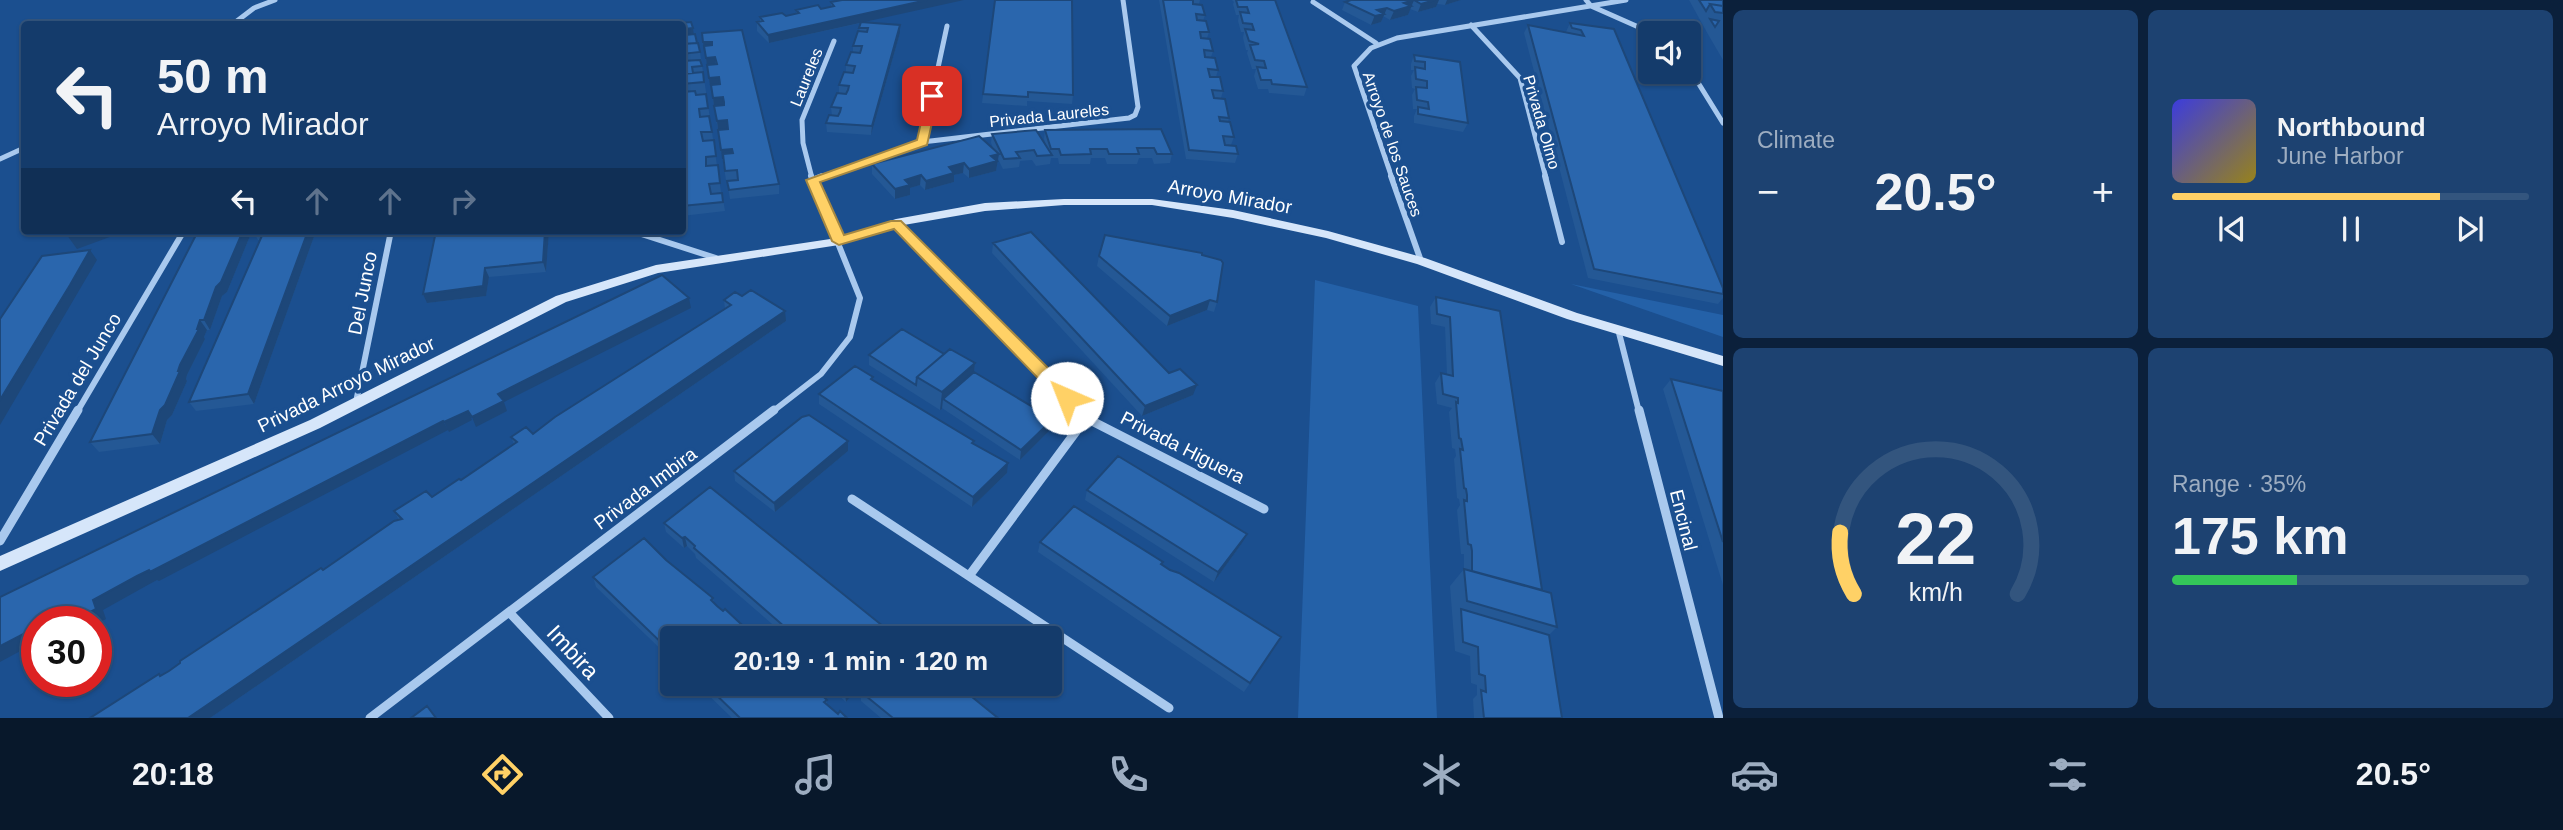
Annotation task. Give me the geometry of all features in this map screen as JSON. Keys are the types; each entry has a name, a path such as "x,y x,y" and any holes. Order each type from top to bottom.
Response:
{"street":[{"path":"237,21 254,8 275,0"},
{"name":"Privada Laureles","path":"812,180 922,142 1117,121 1135,115 1138,107 1123,0"},
{"path":"1586,0 1591,6 1638,27"},
{"name":"Arroyo de los Sauces","path":"1421,261 1358,85 1354,66 1377,43 1626,0"},
{"path":"1313,2 1377,43"},
{"path":"1330,12 1344,8"},
{"name":"Privada Olmo","path":"1471,25 1520,78 1562,242"},
{"path":"922,142 947,26"},
{"name":"Laureles","path":"834,41 802,121 803,143 812,180 839,241"},
{"path":"1699,84 1723,123"},
{"path":"0,159 21,149"},
{"name":"Arroyo Mirador","path":"716,258 839,241 896,223 985,207 1152,202 1233,214 1328,235 1421,261 1572,316 1723,361"},
{"name":"Privada Higuera","path":"896,223 1086,418 1264,509"},
{"name":"Privada del Junco","path":"0,541 181,235"},
{"name":"Del Junco","path":"356,402 390,235"},
{"path":"644,235 716,258"},
{"name":"Privada Imbira","path":"370,718 821,374 850,337 860,298 839,241"},
{"name":"Privada Arroyo Mirador","path":"0,564 356,402 561,299 623,278 716,258"},
{"name":"Encinal","path":"1618,329 1718,718"},
{"path":"969,576 1086,418"},
{"path":"852,499 1169,708"},
{"name":"Imbira","path":"509,612 609,718"}],"shaded area":[{"path":"1315,280 1418,306 1437,718 1298,718"},
{"path":"1571,284 1723,315 1723,337"}],"building":[{"path":"927,0 768,35 757,22 763,21 760,17 782,13 786,16 799,13 796,10 818,5 821,9 834,6 831,2"},
{"path":"995,0 1072,0 1073,95 1028,92 1028,97 983,94"},
{"path":"1163,0 1193,0 1193,4 1202,5 1205,15 1196,14 1197,20 1206,21 1209,32 1200,32 1201,38 1210,39 1213,51 1204,50 1205,57 1215,58 1218,70 1208,69 1210,77 1220,77 1223,91 1212,90 1214,98 1225,99 1229,118 1219,117 1220,121 1230,122 1234,137 1223,136 1225,145 1236,146 1238,154 1189,150"},
{"path":"1236,0 1275,0 1307,87 1272,84 1271,80 1261,80 1257,67 1266,68 1264,61 1255,60 1250,45 1259,44 1249,41 1245,29 1254,30 1252,24 1243,23 1240,12 1249,13 1247,7 1238,7"},
{"path":"1414,0 1404,3 1411,6 1394,11 1387,8 1377,10 1384,14 1375,16 1345,2"},
{"path":"1414,0 1435,0 1421,4"},
{"path":"1699,0 1723,0 1723,6 1710,4 1706,11"},
{"path":"1710,4 1723,6 1723,13 1715,12"},
{"path":"1710,19 1719,21 1715,27"},
{"path":"686,22 691,22 693,28 686,29"},
{"path":"861,22 900,25 872,126 826,123 829,115 838,116 840,112 841,108 831,107 837,93 846,94 848,90 849,86 839,85 844,72 853,73 855,66 846,65 851,52 860,53 862,46 853,46 858,31 867,32 868,28 859,28"},
{"path":"1570,23 1614,29 1723,288 1723,294 1594,269 1528,25 1584,36 1581,30 1572,28"},
{"path":"742,30 779,184 729,190 727,181 738,180 737,170 725,171 723,154 733,153 732,149 721,150 718,130 728,129 727,120 717,121 714,106 724,105 724,102 723,97 713,98 711,85 720,84 719,77 709,78 707,65 717,64 715,57 706,58 704,46 712,45 712,42 703,42 702,33"},
{"path":"695,34 697,43 686,44 686,35"},
{"path":"698,43 700,52 686,54 686,44"},
{"path":"1414,55 1460,62 1468,123 1418,114 1418,107 1429,109 1428,102 1417,100 1416,87 1427,88 1427,81 1416,79 1415,67 1425,69 1425,62 1415,61"},
{"path":"700,60 702,66 692,67 693,73 686,74 686,61"},
{"path":"703,72 704,82 686,84 686,74"},
{"path":"695,91 696,95 706,94 708,108 699,109 700,117 709,116 712,132 701,132 703,141 714,140 716,156 706,157 706,166 718,165 720,183 709,184 711,194 722,193 723,202 686,206 686,92"},
{"path":"1161,129 1172,154 1157,154 1154,148 1137,148 1139,154 1109,154 1107,149 1090,149 1091,154 1061,155 1059,149 1051,149 1045,130"},
{"path":"1036,130 1052,155 1037,156 1034,150 1016,152 1020,158 1004,159 992,134"},
{"path":"979,136 999,154 991,156 997,161 969,169 964,163 949,167 954,173 926,181 921,175 905,180 910,185 895,189 872,164"},
{"path":"1031,232 1169,373 1180,369 1197,385 1145,406 993,243"},
{"path":"196,235 241,235 221,282 216,287 204,320 200,320 199,329 180,365 180,371 165,405 160,410 152,434 90,442"},
{"path":"262,235 307,235 248,394 189,402"},
{"path":"435,235 545,235 543,262 485,268 483,286 423,294"},
{"path":"1105,235 1202,253 1221,260 1223,263 1217,302 1210,300 1170,316 1099,256"},
{"path":"90,250 0,400 0,319 42,256"},
{"path":"662,275 689,298 498,394 504,401 472,417 468,411 443,421 150,572 149,570 137,576 93,600 95,606 21,606 21,635 0,646 0,597"},
{"path":"751,290 785,311 188,718 90,718 159,674 160,676 169,671 180,661 321,568 323,570 394,521 402,519 394,511 426,491 432,497 461,480 517,442 511,437 526,427 533,434 555,417 731,305 724,300 735,292 742,296"},
{"path":"1436,297 1500,311 1542,590 1472,571 1472,551 1471,545 1468,544 1464,500 1467,501 1467,495 1460,449 1463,450 1459,438 1456,402 1458,403 1458,398 1443,394 1441,373 1453,376 1450,317 1437,314"},
{"path":"902,329 944,354 917,377 916,385 869,355"},
{"path":"950,349 975,363 942,392 917,377"},
{"path":"855,366 873,377 871,379 1008,463 973,497 819,394"},
{"path":"974,372 1053,419 1021,450 943,399"},
{"path":"1671,379 1723,391 1723,542"},
{"path":"809,415 848,441 774,503 734,471 802,417"},
{"path":"1118,456 1247,534 1218,572 1087,490"},
{"path":"710,487 883,626 784,626 694,548 685,537 682,538 664,523"},
{"path":"1074,506 1163,562 1161,564 1170,570 1281,637 1250,683 1040,542"},
{"path":"644,538 666,560 713,598 711,600 717,606 723,611 725,609 743,626 660,626 660,641 593,577"},
{"path":"1464,569 1551,593 1557,627 1467,601"},
{"path":"1461,609 1549,635 1562,718 1484,718 1481,690 1486,692 1485,676 1479,674 1478,647 1463,642"},
{"path":"717,696 823,696 827,700 824,702 847,718 740,718"},
{"path":"866,696 971,696 998,718 893,718"},
{"path":"427,706 436,718 411,718"}],"route":[{"path":"932,96 922,142 812,180 839,241 896,223 1067,398"}]}
